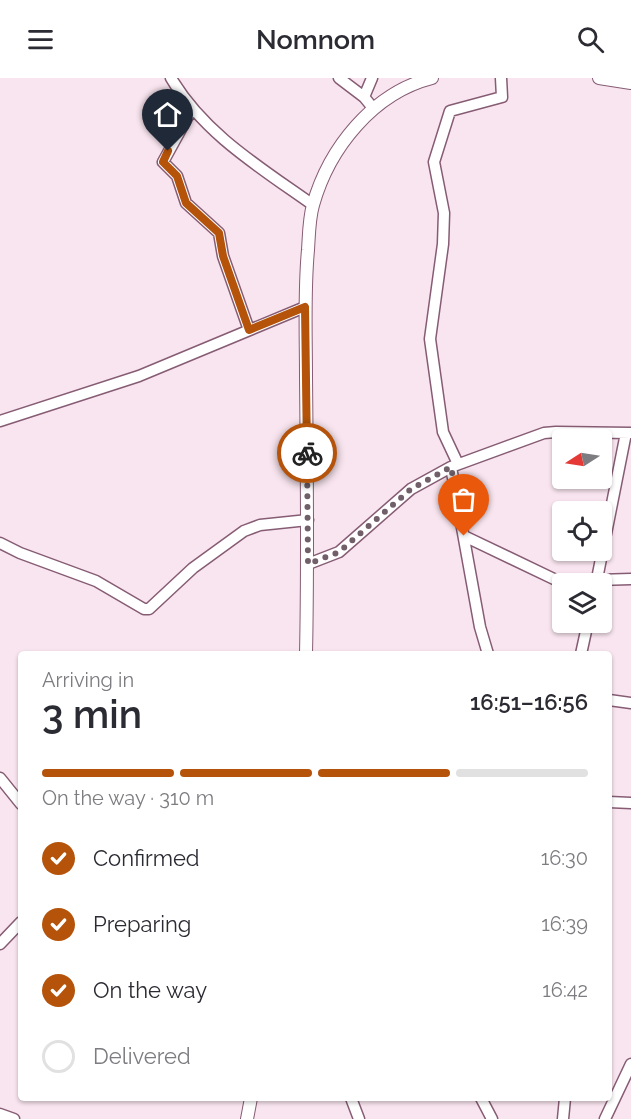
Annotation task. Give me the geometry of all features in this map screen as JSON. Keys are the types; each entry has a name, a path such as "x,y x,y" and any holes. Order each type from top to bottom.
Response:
{"main road":[{"path":"306,651 308,520 305,307 313,205 335,155 355,127 373,108 398,91 432,78"},
{"path":"599,78 631,83"},
{"path":"247,1119 250,1101"}],"street":[{"path":"171,78 192,109 227,142 313,205"},
{"path":"339,78 364,97 373,108"},
{"path":"364,97 372,78"},
{"path":"487,651 480,627 454,465 443,432 430,339 443,244 444,213 434,162 450,111 502,97 501,78"},
{"path":"192,109 163,162 177,176 186,203 219,233 223,256 249,330"},
{"path":"0,421 139,376 305,307"},
{"path":"308,564 339,552 411,489 454,465 544,433 628,433 599,573"},
{"path":"0,543 20,553 96,581 144,609 149,609 193,568 243,531 260,525 308,520"},
{"path":"464,536 552,578"},
{"path":"612,581 631,579"},
{"path":"582,651 586,633"},
{"path":"612,700 631,703"},
{"path":"0,778 18,800"},
{"path":"612,802 631,803"},
{"path":"0,944 18,925"},
{"path":"605,1119 631,1064"},
{"path":"352,1101 359,1119"},
{"path":"483,1101 492,1119"},
{"path":"563,1119 565,1101"},
{"path":"0,1114 14,1119"}],"way so far":[{"path":"307,453 308,564 339,552 399,498 451,467 464,536"}],"route":[{"path":"168,151 163,162 177,176 184,200 219,233 223,256 249,330 305,307 307,453"}]}
